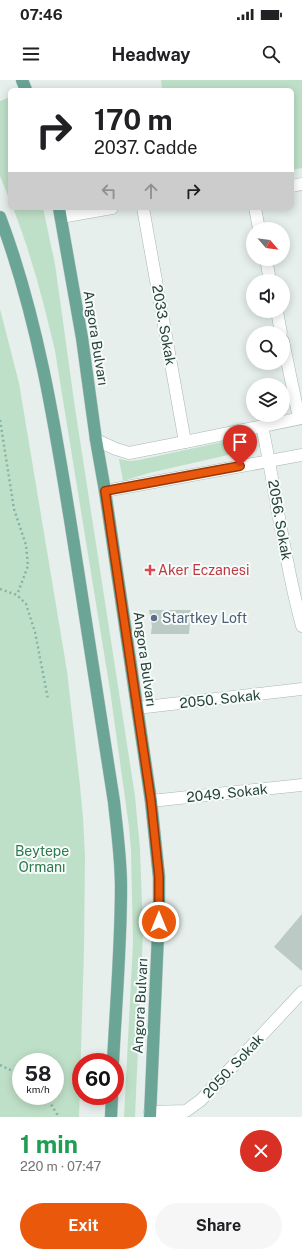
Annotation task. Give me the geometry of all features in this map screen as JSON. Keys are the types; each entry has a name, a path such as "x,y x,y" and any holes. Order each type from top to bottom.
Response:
{"main road":[{"name":"Angora Bulvarı","path":"60,212 82,338 96,440 138,708 151,801 159,877 159,911 150,1114"},
{"name":"Angora Bulvarı","path":"0,217 27,301 49,392 114,802 121,886 113,1053"},
{"path":"111,1117 112,1105"}],"street":[{"path":"60,212 86,210"},
{"name":"2033. Sokak","path":"143,210 185,442"},
{"path":"255,210 258,222"},
{"path":"96,440 129,453 301,418 290,370"},
{"name":"2056. Sokak","path":"262,426 270,460 296,603 302,626"},
{"path":"105,491 302,455"},
{"name":"2050. Sokak","path":"138,708 302,689"},
{"name":"2049. Sokak","path":"151,801 302,785"},
{"name":"2050. Sokak","path":"150,1114 188,1114 302,992"}],"path":[{"path":"0,420 14,509 26,545 28,566 17,595"},
{"path":"0,589 17,595 26,604 35,632 48,699"},
{"path":"0,1065 12,1071"},
{"path":"52,1105 57,1114 57,1117"}],"green space":[{"path":"161,80 302,80 302,168 294,170 294,88 162,88"},
{"path":"8,98 8,196 0,176 0,101"},
{"path":"14,210 43,210 55,264 75,408 135,796 140,849 143,932 135,1117 124,1117 133,943 129,827 110,690 55,351 37,279"},
{"name":"Beytepe Ormanı","path":"0,309 19,383 67,671 79,776 85,856 84,950 81,1053 72,1053 72,1105 79,1105 79,1117 0,1117"},
{"path":"248,437 253,442 253,446 250,450 149,473 123,481 119,459 130,461 139,460"}],"building":[{"path":"149,610 191,610 189,634 151,634 152,626"},
{"path":"302,914 302,971 274,947"}],"place":[{"name":"Aker Eczanesi","path":"150,570"},
{"name":"Startkey Loft","path":"154,618"}],"route":[{"path":"159,922 159,877 151,801 105,491 240,466"}]}
